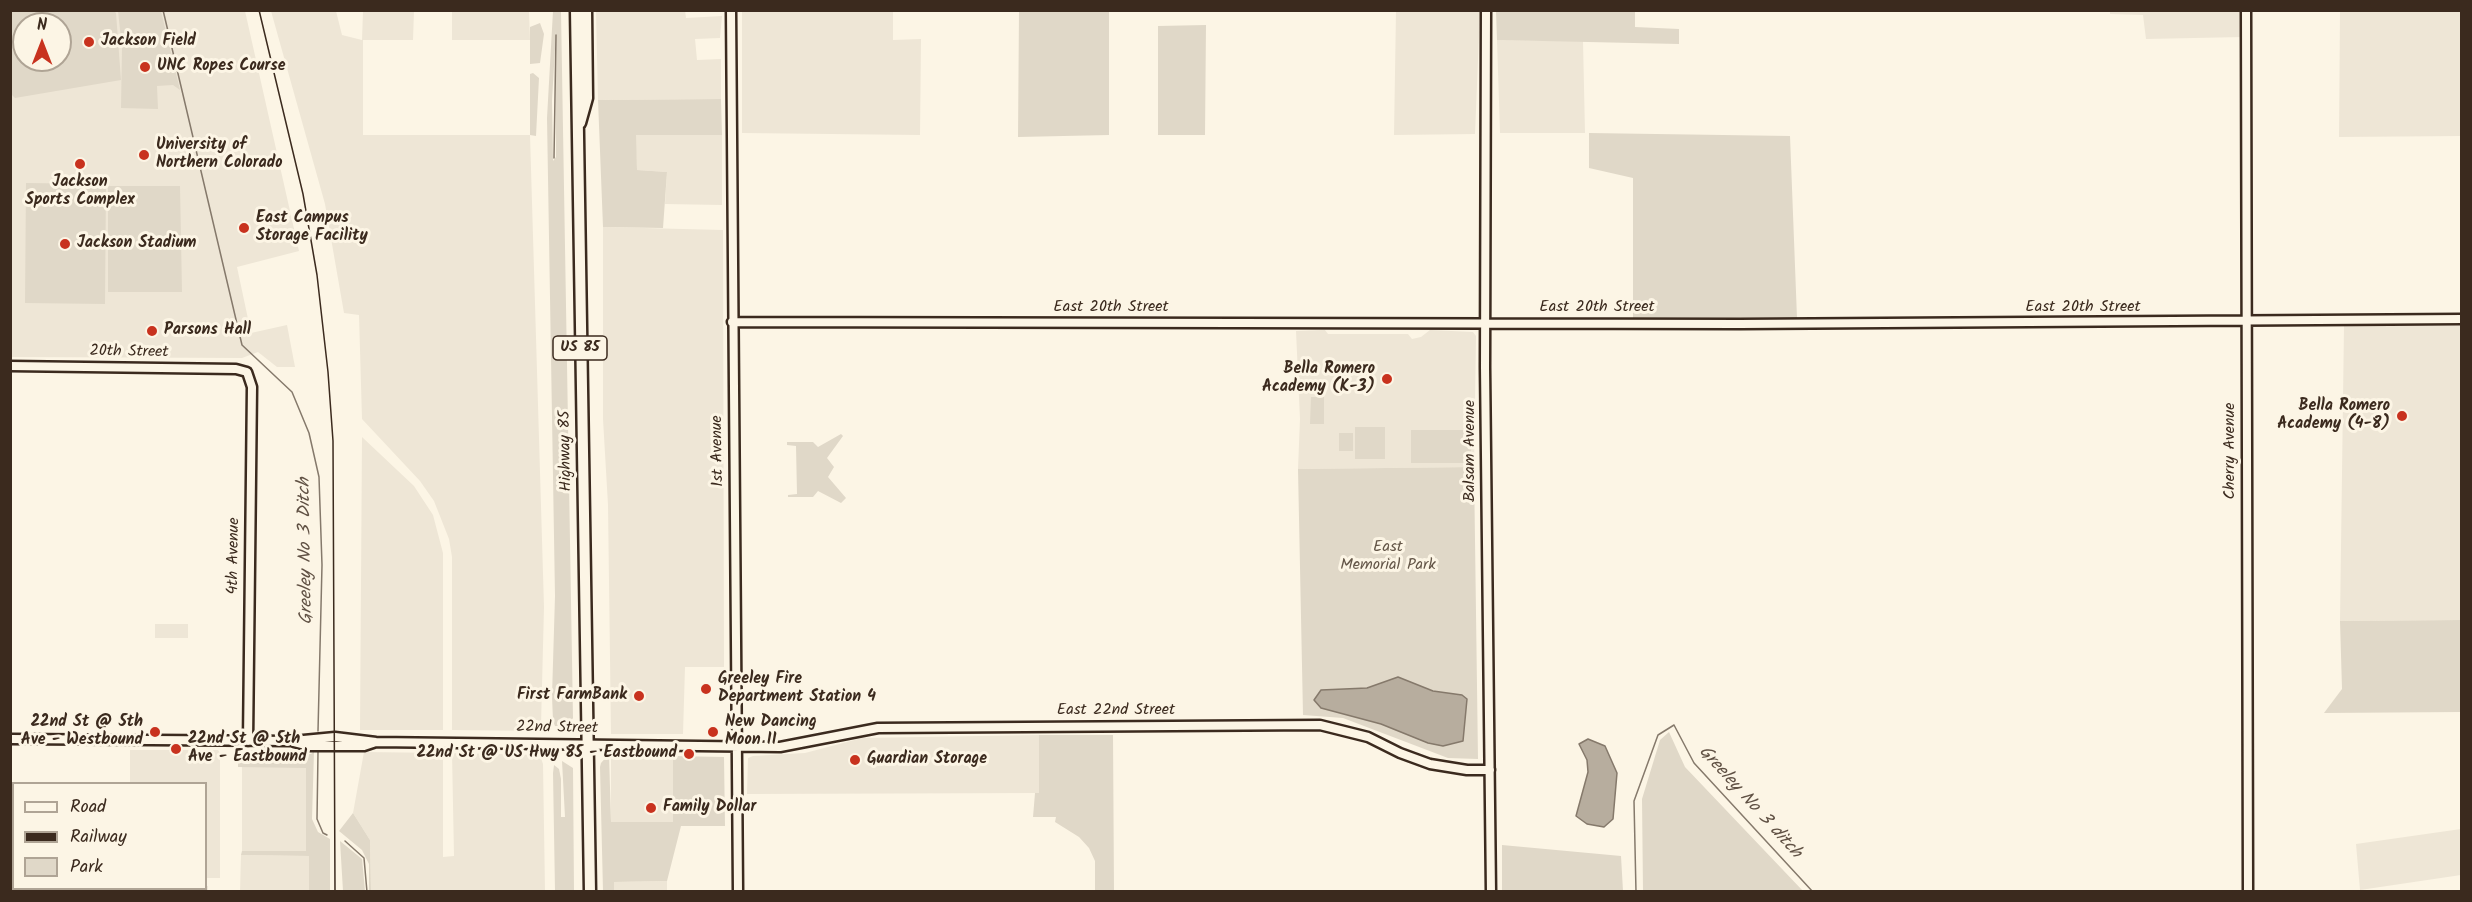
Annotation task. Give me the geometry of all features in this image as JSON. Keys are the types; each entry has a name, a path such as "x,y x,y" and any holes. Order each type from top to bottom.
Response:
{"highway":[{"name":"Highway 85","path":"576,10 590,891"},
{"path":"577,135 587,98 586,10"}],"street":[{"name":"1st Avenue","path":"731,10 738,891"},
{"name":"Balsam Avenue","path":"1486,10 1485,323 1491,891"},
{"name":"Cherry Avenue","path":"2246,10 2248,891"},
{"name":"East 20th Street","path":"732,322 2025,323 2462,319"},
{"name":"20th Street","path":"10,366 237,369 247,372"},
{"name":"4th Avenue","path":"247,372 252,387 248,741"},
{"name":"East 22nd Street","path":"736,746 794,745 878,728 1320,725 1368,737 1400,753 1430,764 1467,770 1490,770"},
{"name":"22nd Street","path":"10,739 293,741 335,737 376,742 736,746"}],"shaded area":[{"path":"685,10 686,18 722,16 720,38 695,39 697,60 721,59 721,99 598,100 596,11"},
{"name":"University of Northern Colorado","path":"11,11 245,11 299,251 237,267 251,333 287,325 295,367 277,367 258,352 242,358 11,357"},
{"path":"271,11 336,11 342,35 362,40 363,11 414,11 413,40 363,40 363,135 530,135 544,607 541,725 538,731 452,730 452,557 449,539 434,501 420,481 362,419 359,315 344,313 325,204"},
{"path":"452,11 529,11 530,40 452,40"},
{"path":"742,11 893,11 893,40 921,39 920,135 742,133"},
{"path":"1396,11 1480,11 1475,134 1394,135"},
{"path":"2110,11 2242,11 2243,37 2146,39 2143,15 2110,14"},
{"path":"2340,11 2461,11 2461,136 2339,137"},
{"path":"1497,40 1583,41 1585,133 1500,133"},
{"path":"635,135 722,135 722,205 665,204 667,172 637,170"},
{"path":"603,227 723,230 724,667 685,667 683,734 611,734 608,505 603,419"},
{"name":"Bella Romero Academy (4-8)","path":"2344,326 2461,326 2461,620 2340,621"},
{"name":"Bella Romero Academy (K-3)","path":"1325,330 1328,334 1408,334 1412,339 1421,337 1430,330 1473,332 1476,336 1474,467 1298,469 1300,419 1296,331"},
{"path":"362,437 414,486 433,515 443,553 443,730 360,730"},
{"path":"155,624 188,624 188,638 155,638"},
{"path":"1398,677 1433,691 1462,695 1467,699 1463,741 1443,746 1428,743 1381,724 1321,708 1314,700 1321,690 1367,688"},
{"path":"1039,735 1039,793 747,794 748,758 753,756 805,753 862,738"},
{"path":"1588,739 1605,746 1617,773 1613,819 1604,827 1587,824 1576,816 1588,772 1587,760 1579,744"},
{"path":"130,750 218,750 220,753 220,878 207,878 207,782 130,782"},
{"path":"364,752 443,753 443,857 454,856 452,753 540,755 543,764 545,891 371,891 370,840 353,813"},
{"path":"673,756 673,822 611,822 611,757"},
{"path":"242,767 306,767 306,851 242,851"},
{"path":"2461,829 2461,875 2360,890 2356,844"},
{"path":"241,855 310,856 309,891 240,892"},
{"path":"667,881 667,891 614,891 614,882"},
{"path":"207,886 208,891 122,891 207,890"}],"green space":[{"name":"Jackson Field","path":"113,10 116,13 121,80 15,98 11,94 11,11"},
{"name":"UNC Ropes Course","path":"118,11 161,11 180,90 173,85 157,86 158,109 121,108 122,48"},
{"path":"553,11 561,11 573,718 566,729 555,726 552,696 555,596 547,118","holes":["556,31 556,157 553,161 552,101"]},
{"path":"1019,11 1109,11 1109,135 1018,137"},
{"path":"1496,11 1635,11 1635,27 1679,29 1679,44 1497,40"},
{"path":"540,23 544,34 540,63 530,64 530,27"},
{"path":"1206,25 1205,135 1158,135 1158,26"},
{"path":"533,73 539,78 536,136 530,135 530,74"},
{"path":"721,99 722,135 636,135 637,170 667,172 663,228 603,227 598,100"},
{"path":"1589,133 1790,136 1797,318 1633,318 1633,178 1589,168"},
{"name":"Jackson Stadium","path":"26,183 106,184 105,304 25,303"},
{"path":"108,186 180,186 182,292 108,292"},
{"path":"1311,397 1324,397 1324,424 1310,424"},
{"path":"1355,427 1385,427 1385,459 1355,459"},
{"path":"1411,430 1471,430 1471,463 1411,463"},
{"path":"1339,433 1353,433 1353,451 1339,451"},
{"path":"841,434 843,436 827,458 834,467 828,477 846,498 841,503 818,491 813,497 788,497 788,495 797,494 796,446 787,445 787,442 813,442 818,447"},
{"name":"East Memorial Park","path":"1474,467 1478,759 1448,758 1343,718 1303,715 1298,469"},
{"path":"2461,620 2461,712 2324,713 2342,689 2340,621"},
{"path":"1669,732 1685,767 1803,891 1643,891 1642,799 1660,740"},
{"path":"1039,735 1113,735 1114,891 1095,891 1095,861 1089,848 1079,837 1055,822 1056,817 1033,817 1035,793 1039,793"},
{"path":"256,750 311,754 314,751 312,819 318,832 330,839 330,891 309,891 309,856 241,855 242,851 306,851 306,768 238,767 238,752"},
{"path":"609,754 611,822 673,822 673,756 724,757 725,826 681,826 667,881 614,882 614,891 603,891 600,767"},
{"path":"562,761 573,768 574,891 555,891 553,773 554,765 559,769 561,817 565,817"},
{"path":"353,813 370,840 371,891 369,891 369,864 362,850 339,831"},
{"path":"340,841 362,859 365,891 343,891"},
{"path":"1502,845 1621,856 1623,891 1502,891"}],"waterway":[{"name":"Greeley No 3 Ditch","path":"163,10 242,345 292,392 309,433 319,477 322,565 318,731"},
{"path":"554,158 556,35"},
{"name":"Greeley No 3 ditch","path":"1636,892 1634,801 1658,735 1674,725 1694,763 1813,892"},
{"path":"318,752 317,819 323,833 327,835"},
{"path":"345,841 364,858 367,892"}],"railway":[{"path":"259,10 303,194 317,275 328,372 333,441 335,892"}],"place":[{"name":"Jackson Field","path":"89,42"},
{"name":"UNC Ropes Course","path":"145,67"},
{"name":"University of Northern Colorado","path":"144,155"},
{"name":"Jackson Sports Complex","path":"80,164"},
{"name":"East Campus Storage Facility","path":"244,228"},
{"name":"Jackson Stadium","path":"65,244"},
{"name":"Parsons Hall","path":"152,331"},
{"name":"Bella Romero Academy (K-3)","path":"1387,379"},
{"name":"Bella Romero Academy (4-8)","path":"2402,416"},
{"name":"Greeley Fire Department Station 4","path":"706,689"},
{"name":"First FarmBank","path":"639,696"},
{"name":"22nd St @ 5th Ave - Westbound","path":"155,732"},
{"name":"New Dancing Moon II","path":"713,732"},
{"name":"22nd St @ 5th Ave - Eastbound","path":"176,749"},
{"name":"22nd St @ US Hwy 85 - Eastbound","path":"689,754"},
{"name":"Guardian Storage","path":"855,760"},
{"name":"Family Dollar","path":"651,808"}]}
